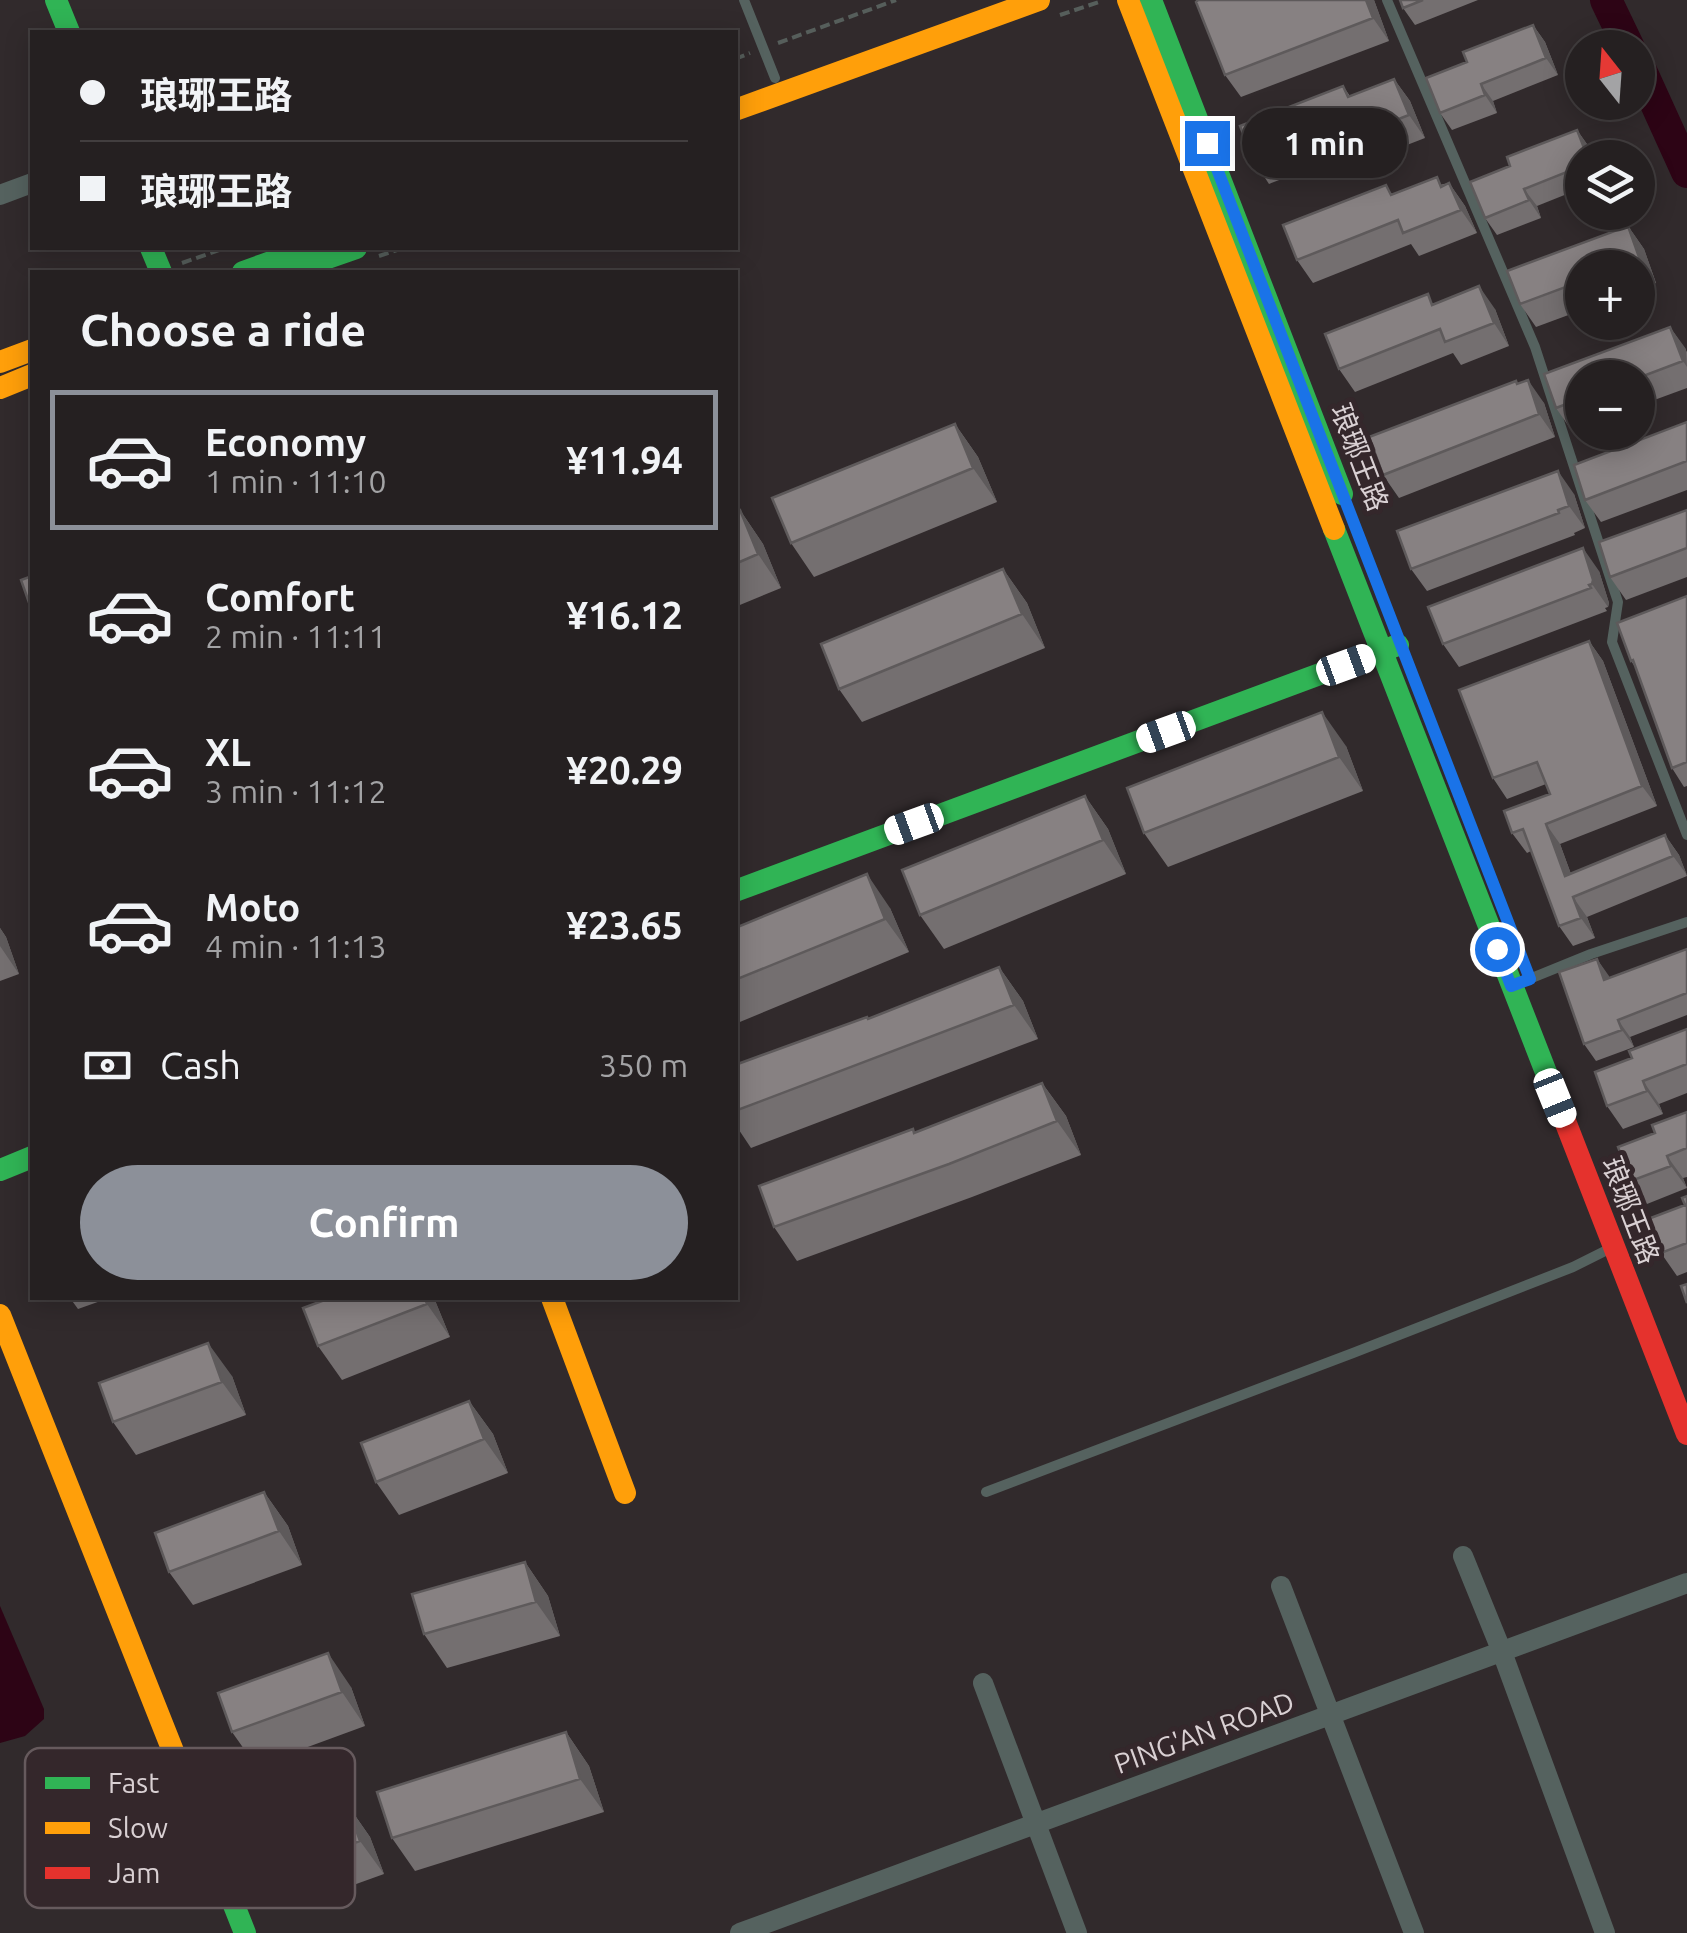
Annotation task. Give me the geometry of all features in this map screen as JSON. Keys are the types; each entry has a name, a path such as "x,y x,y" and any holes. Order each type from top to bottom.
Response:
{"main road":[{"path":"56,0 67,30"},
{"path":"738,91 986,0"},
{"path":"738,109 1039,0"},
{"name":"琅琊王路","path":"1128,0 1391,648"},
{"name":"琅琊王路","path":"1152,0 1391,648 1520,983 1687,1382"},
{"path":"249,270 305,250"},
{"path":"293,270 350,250"},
{"path":"0,362 30,351"},
{"path":"0,388 30,376"},
{"path":"738,890 1391,648"},
{"name":"琅琊王路","path":"1520,983 1613,1247 1687,1434"},
{"path":"0,1170 30,1158"},
{"path":"553,1300 624,1493"},
{"path":"0,1314 172,1748"},
{"path":"235,1908 245,1933"}],"street":[{"path":"0,195 30,184"},
{"path":"1462,1556 1502,1652 1605,1933"},
{"name":"PING'AN ROAD","path":"740,1933 1687,1583"},
{"path":"1281,1586 1414,1933"},
{"path":"983,1683 1077,1933"}],"lane":[{"path":"744,0 775,78"},
{"path":"1388,0 1534,347 1618,602 1612,642 1687,835"},
{"path":"1520,983 1687,922"},
{"path":"986,1492 1353,1353 1613,1247"}],"path":[{"path":"738,58 896,0"},
{"path":"166,270 220,250"}],"shaded area":[{"path":"0,1606 44,1709 44,1719 25,1736 0,1743"}],"building":[{"path":"1198,0 1366,0 1373,18 1225,75"},
{"path":"1400,0 1423,0 1403,8"},
{"path":"1533,25 1546,58 1481,84 1485,95 1440,113 1426,78 1467,62 1463,52"},
{"path":"1394,79 1409,115 1360,134 1355,122 1254,161 1240,126 1343,86 1348,97"},
{"path":"1577,130 1581,140 1565,140 1565,173 1524,189 1529,200 1485,218 1470,182 1510,166 1507,157"},
{"path":"1437,177 1441,187 1449,183 1461,210 1403,233 1398,220 1297,260 1283,225 1386,185 1391,195"},
{"path":"1617,230 1629,230 1636,250 1565,250 1565,287 1520,304 1507,271"},
{"path":"1479,286 1494,323 1445,342 1440,329 1339,369 1325,334 1428,294 1432,305"},
{"path":"1670,327 1683,361 1655,372 1655,360 1582,360 1635,340 1655,340 1655,333"},
{"path":"1565,366 1565,405 1556,408 1544,374"},
{"path":"1528,380 1539,414 1383,475 1369,437 1516,381 1517,384"},
{"path":"1687,422 1687,461 1585,500 1574,465 1613,450 1655,450 1655,434"},
{"path":"955,424 973,468 791,543 772,498"},
{"path":"1558,471 1569,506 1558,510 1559,513 1411,569 1397,531"},
{"path":"1687,510 1687,548 1610,577 1599,542"},
{"path":"738,511 758,554 738,563"},
{"path":"1583,548 1593,580 1591,588 1443,644 1428,607"},
{"path":"1003,569 1022,614 839,689 821,644"},
{"path":"30,577 30,605 21,580"},
{"path":"1687,596 1687,762 1672,768 1617,623"},
{"path":"1589,641 1642,786 1546,824 1565,876 1665,835 1673,856 1573,897 1581,918 1559,926 1523,829 1512,833 1504,811 1550,794 1537,762 1493,778 1459,690"},
{"path":"1322,712 1339,757 1144,833 1127,788"},
{"path":"1085,796 1103,840 920,915 902,870"},
{"path":"867,874 885,919 738,979 738,927"},
{"path":"1687,949 1687,993 1618,1020 1622,1030 1584,1044 1559,972 1597,959 1604,980"},
{"path":"999,967 1014,1005 738,1110 738,1064 868,1019"},
{"path":"1687,1029 1687,1064 1643,1081 1647,1091 1607,1106 1595,1072 1632,1058 1629,1051"},
{"path":"1042,1083 1057,1121 774,1227 759,1186 913,1129 914,1133"},
{"path":"1687,1112 1687,1148 1667,1156 1671,1166 1631,1181 1618,1147 1655,1133 1652,1125"},
{"path":"1687,1196 1687,1243 1661,1253 1648,1219 1685,1205 1682,1198"},
{"path":"325,1300 426,1300 427,1304 318,1346 303,1308"},
{"path":"208,1343 222,1382 113,1422 99,1383"},
{"path":"469,1401 484,1439 376,1482 361,1443"},
{"path":"264,1492 279,1531 169,1572 155,1533"},
{"path":"525,1562 536,1602 424,1634 412,1594"},
{"path":"328,1653 342,1692 232,1732 218,1693"},
{"path":"566,1732 580,1779 392,1838 377,1792"}],"waterway":[{"path":"1606,0 1620,30"},
{"path":"1655,101 1687,172"}],"traffic: fast":[{"path":"56,0 68,30"},
{"path":"1151,0 1342,494"},
{"path":"152,250 160,270"},
{"path":"249,270 304,250"},
{"path":"293,270 350,250"},
{"path":"1334,529 1565,1121"},
{"path":"738,890 1398,645"},
{"path":"0,1170 30,1158"},
{"path":"235,1908 245,1933"}],"traffic: slow":[{"path":"738,109 1039,0"},
{"path":"1128,0 1334,529"},
{"path":"0,362 30,351"},
{"path":"0,388 30,376"},
{"path":"553,1300 625,1493"},
{"path":"0,1315 172,1748"}],"traffic: jam":[{"path":"1565,1121 1687,1434"}],"route":[{"path":"1207,143 1530,979 1511,986 1497,949"}]}
